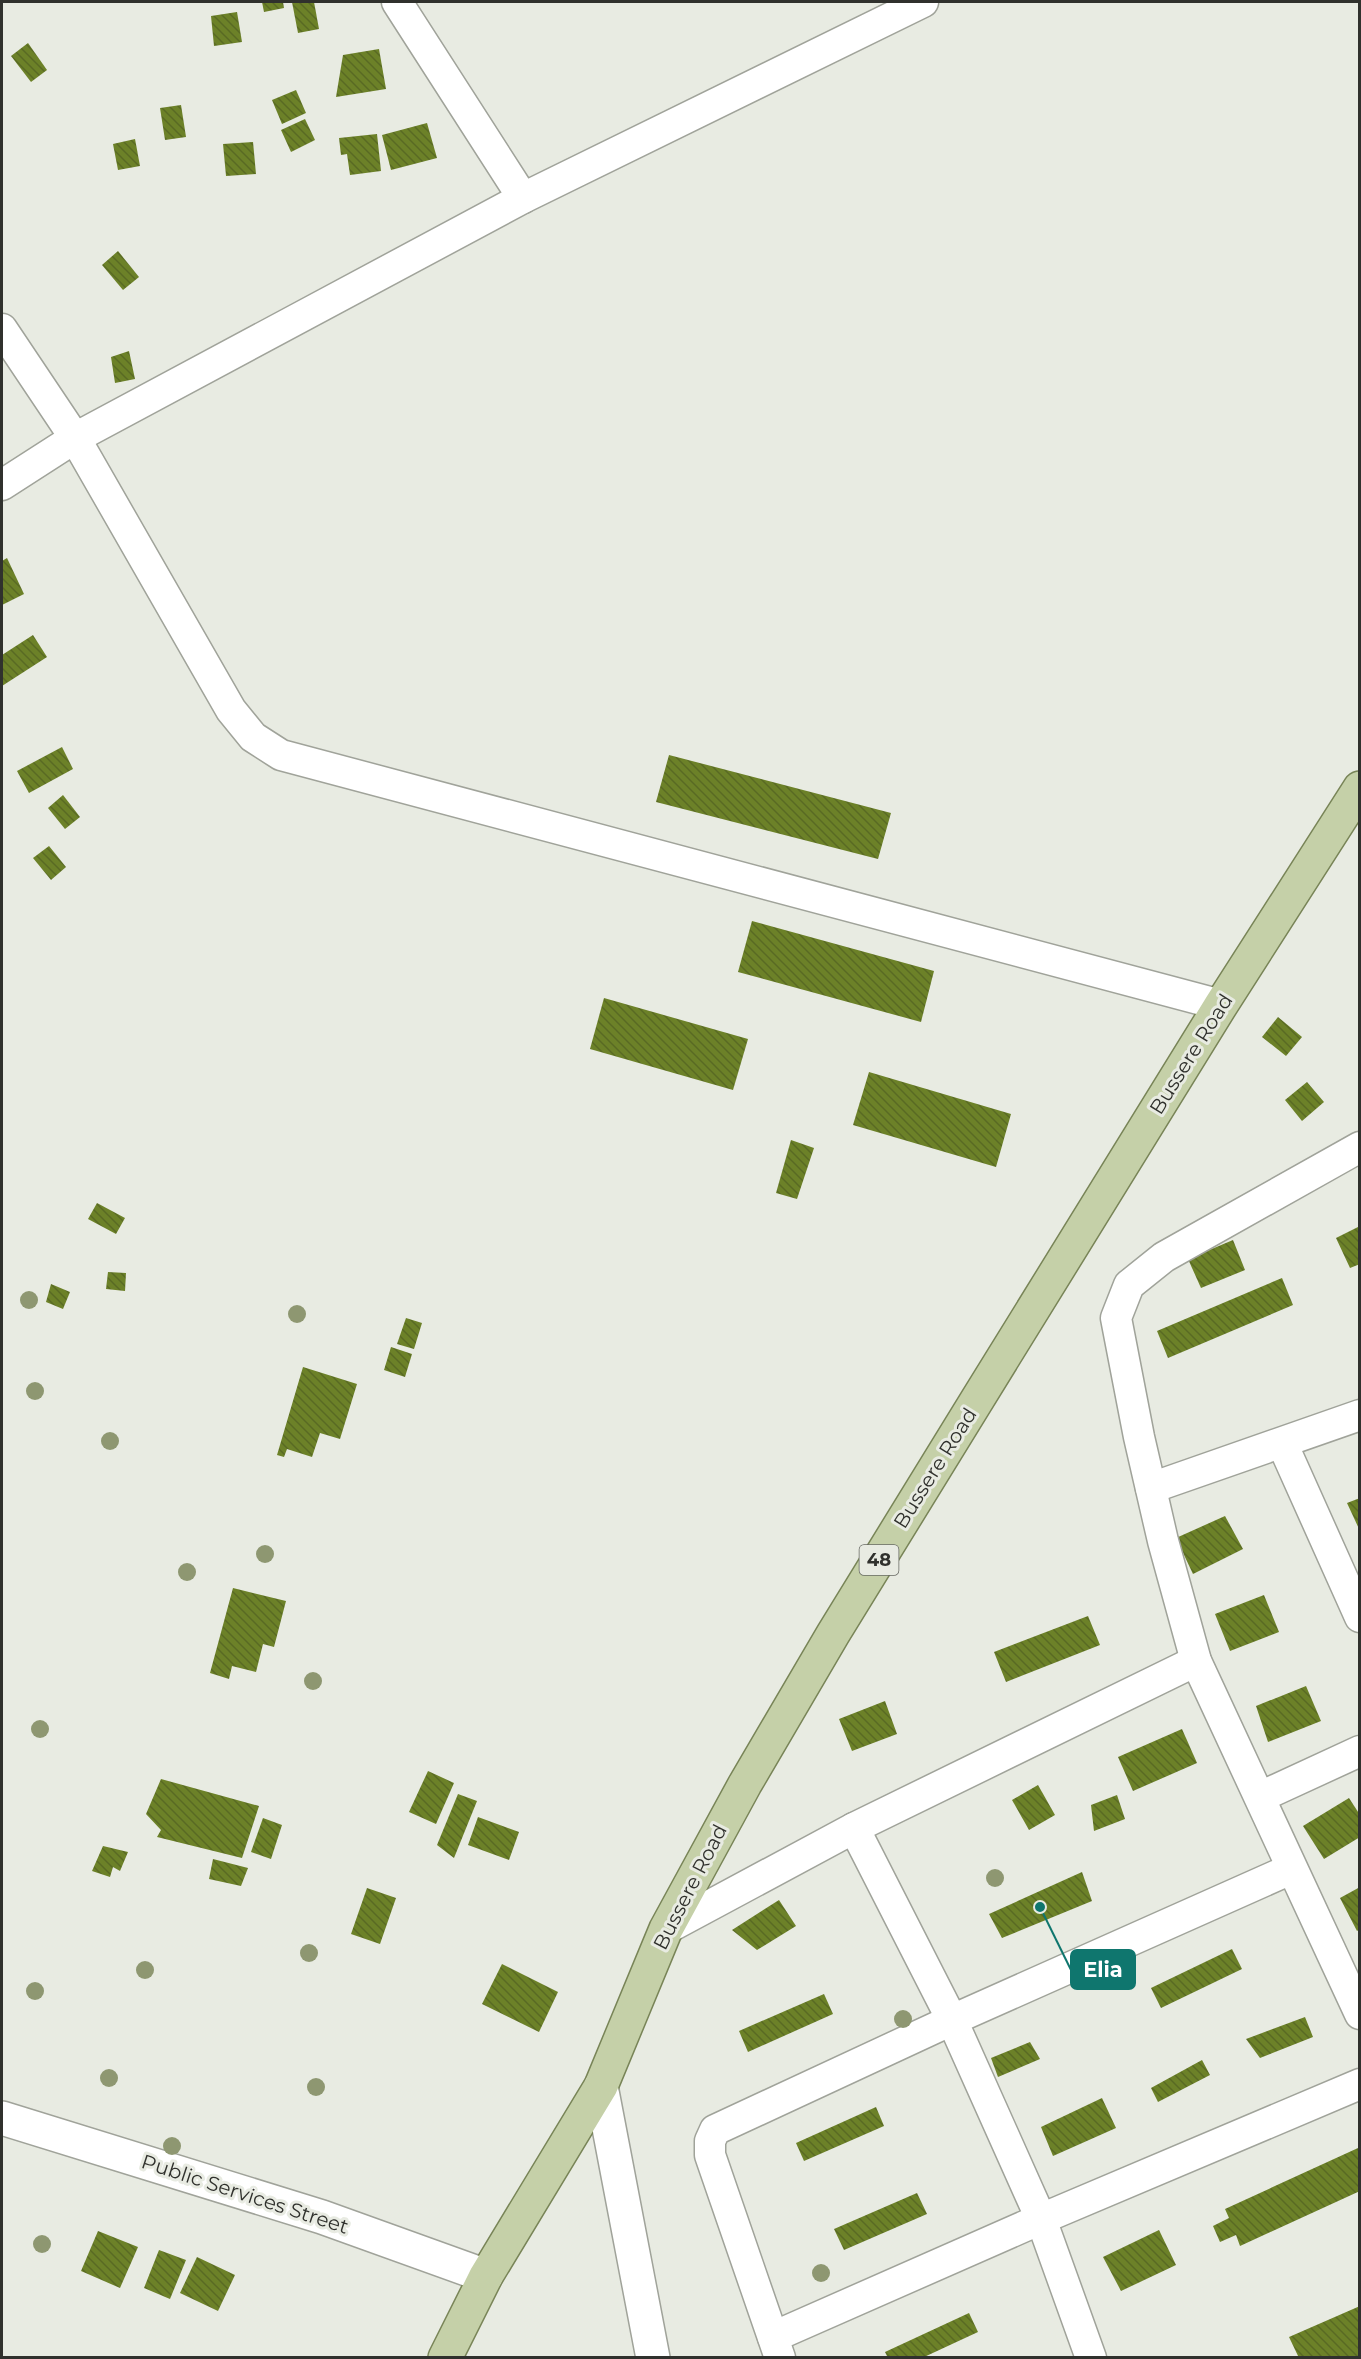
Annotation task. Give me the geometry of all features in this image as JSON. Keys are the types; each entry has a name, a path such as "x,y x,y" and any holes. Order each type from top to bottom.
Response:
{"main road":[{"name":"Bussere Road","path":"445,2358 486,2276 601,2086 666,1929 745,1784 833,1634 1221,1005 1359,788"}],"street":[{"path":"397,2 523,198"},
{"path":"2,485 75,438 523,198 923,2"},
{"path":"2,329 75,438 231,710 253,737 281,755 1221,1005"},
{"path":"1359,1147 1164,1257 1129,1285 1116,1318 1127,1382 1151,1488 1196,1661 1359,2014"},
{"path":"1151,1488 1359,1415"},
{"path":"1282,1443 1359,1617"},
{"path":"666,1929 854,1828 1196,1661"},
{"path":"1260,1797 1359,1751"},
{"path":"854,1828 952,2020 1041,2219 1091,2358"},
{"path":"1292,1869 952,2020 715,2130 710,2141 710,2155 777,2347 1041,2219 1359,2084"},
{"path":"601,2086 653,2358"},
{"name":"Public Services Street","path":"2,2118 322,2217 486,2276"}],"building":[{"path":"262,2 283,2 284,8 264,12"},
{"path":"292,2 314,2 319,29 298,33"},
{"path":"237,12 242,42 214,46 211,16"},
{"path":"28,43 47,70 31,82 11,56"},
{"path":"379,49 386,89 336,97 343,55"},
{"path":"296,90 306,113 282,124 272,100"},
{"path":"181,105 186,137 165,140 160,108"},
{"path":"305,119 315,140 291,152 281,130"},
{"path":"427,123 437,158 391,170 382,135"},
{"path":"377,134 381,171 350,175 347,154 341,155 339,138"},
{"path":"135,139 140,166 118,170 113,144"},
{"path":"253,142 256,174 226,176 223,144"},
{"path":"118,251 139,277 123,290 102,265"},
{"path":"129,351 135,379 115,383 111,357"},
{"path":"7,558 24,594 2,605 2,561"},
{"path":"33,635 47,657 2,686 2,655"},
{"path":"62,747 73,769 29,793 17,771"},
{"path":"669,755 891,813 878,859 656,802"},
{"path":"63,795 80,817 65,829 48,808"},
{"path":"49,846 66,867 51,880 33,858"},
{"path":"752,921 934,971 921,1022 738,972"},
{"path":"604,998 748,1039 733,1090 590,1049"},
{"path":"1278,1017 1302,1037 1286,1056 1262,1037"},
{"path":"869,1072 1011,1114 996,1167 853,1125"},
{"path":"1307,1082 1324,1102 1302,1121 1285,1100"},
{"path":"791,1140 814,1148 797,1199 776,1193"},
{"path":"97,1203 125,1218 116,1234 88,1219"},
{"path":"1360,1226 1360,1264 1350,1268 1336,1238"},
{"path":"1233,1240 1245,1270 1201,1288 1188,1259"},
{"path":"108,1272 126,1273 125,1291 106,1289"},
{"path":"1282,1278 1293,1305 1168,1358 1157,1331"},
{"path":"51,1284 70,1292 63,1309 46,1302"},
{"path":"406,1318 422,1323 414,1349 397,1344"},
{"path":"391,1347 412,1354 405,1377 384,1370"},
{"path":"303,1367 357,1384 340,1439 320,1433 312,1457 287,1449 284,1457 277,1455"},
{"path":"1360,1498 1360,1531 1347,1503"},
{"path":"1225,1516 1243,1549 1193,1574 1176,1538"},
{"path":"233,1588 286,1601 274,1647 263,1644 256,1672 232,1666 229,1679 210,1673"},
{"path":"1264,1595 1279,1632 1230,1651 1215,1614"},
{"path":"1088,1616 1100,1645 1006,1682 994,1652"},
{"path":"1306,1686 1321,1721 1268,1742 1256,1706"},
{"path":"885,1701 897,1734 852,1751 839,1719"},
{"path":"1182,1729 1197,1763 1133,1791 1118,1757"},
{"path":"428,1771 454,1783 436,1824 409,1812"},
{"path":"161,1779 259,1806 242,1858 157,1837 161,1830 146,1814"},
{"path":"1038,1785 1055,1815 1029,1830 1012,1800"},
{"path":"458,1794 477,1801 454,1858 437,1845"},
{"path":"1117,1795 1125,1819 1094,1831 1091,1805"},
{"path":"1349,1798 1360,1815 1360,1837 1324,1859 1303,1826"},
{"path":"478,1817 519,1832 509,1860 468,1845"},
{"path":"263,1818 282,1825 271,1859 251,1852"},
{"path":"103,1846 128,1852 120,1871 113,1867 110,1877 92,1871"},
{"path":"213,1859 248,1868 241,1886 209,1879"},
{"path":"1082,1872 1092,1901 1002,1938 989,1914"},
{"path":"1360,1887 1360,1929 1357,1931 1340,1898"},
{"path":"367,1888 396,1898 380,1944 351,1934"},
{"path":"779,1900 796,1926 757,1950 732,1930"},
{"path":"1232,1949 1242,1969 1161,2008 1151,1988"},
{"path":"502,1964 558,1992 539,2032 482,2004"},
{"path":"824,1994 833,2014 748,2052 739,2031"},
{"path":"1305,2017 1313,2037 1260,2058 1246,2039"},
{"path":"1030,2042 1040,2059 998,2077 991,2058"},
{"path":"1202,2060 1210,2075 1158,2102 1151,2088"},
{"path":"1102,2098 1116,2128 1053,2156 1041,2127"},
{"path":"876,2107 884,2126 804,2161 796,2143"},
{"path":"1358,2148 1360,2191 1240,2246 1236,2235 1220,2242 1213,2226 1229,2218 1225,2209"},
{"path":"917,2193 927,2214 844,2250 834,2229"},
{"path":"1159,2230 1176,2265 1121,2291 1103,2257"},
{"path":"98,2231 138,2247 120,2288 81,2271"},
{"path":"159,2250 186,2260 170,2299 144,2288"},
{"path":"197,2257 235,2275 218,2311 180,2293"},
{"path":"1360,2306 1360,2358 1299,2358 1289,2337"},
{"path":"969,2313 978,2332 922,2358 888,2358 885,2352"}],"place":[{"name":"Elia","path":"1040,1907"}]}
